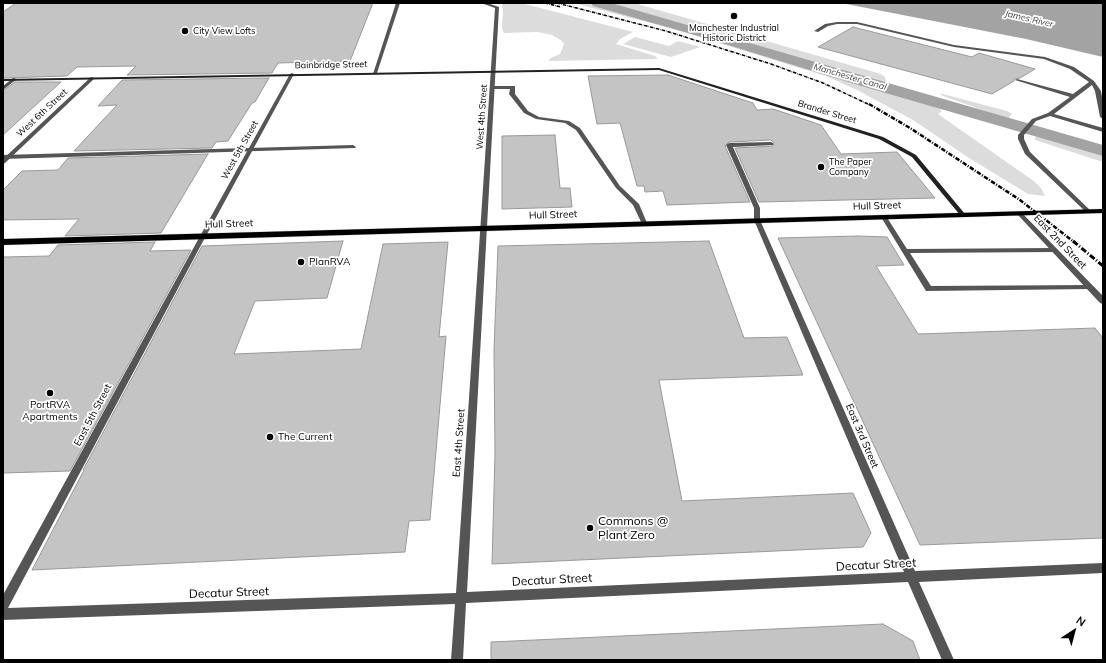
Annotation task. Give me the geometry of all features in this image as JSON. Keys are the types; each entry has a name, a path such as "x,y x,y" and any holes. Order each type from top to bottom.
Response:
{"main road":[{"name":"Hull Street","path":"3,242 1103,211"}],"street":[{"path":"375,73 398,3"},
{"name":"West 4th Street","path":"483,3 496,7 494,70 484,228"},
{"path":"816,31 827,25 837,23 856,23 954,46 1034,56 1057,61 1072,68 1092,82 1098,91 1103,117"},
{"name":"Bainbridge Street","path":"3,80 494,70 659,69"},
{"name":"Brander Street","path":"659,69 880,138 914,156 962,214"},
{"name":"West 5th Street","path":"203,236 292,74"},
{"name":"West 6th Street","path":"3,162 6,157 93,78"},
{"path":"3,88 15,80"},
{"path":"1016,80 1073,96"},
{"path":"1089,212 1027,153 1021,139 1021,135 1034,120 1050,114 1092,82"},
{"path":"493,87 513,87 512,94 526,112 538,118 567,122 578,129 618,187 636,204 644,223"},
{"path":"1050,114 1103,130"},
{"name":"East 3rd Street","path":"771,144 729,145 757,208 757,220 910,576 948,660"},
{"path":"6,157 353,147"},
{"name":"East 2nd Street","path":"1020,214 1103,301"},
{"path":"884,217 930,288 1090,287"},
{"name":"East 4th Street","path":"457,660 484,228"},
{"name":"East 5th Street","path":"3,606 203,236"},
{"path":"906,251 1054,250"},
{"name":"Decatur Street","path":"3,614 460,598 1103,568"}],"shaded area":[{"path":"502,3 521,3 633,32 620,39 616,44 655,56 658,59 548,61 560,54 564,44 562,41 552,35 538,32 504,33 502,28"},
{"path":"573,3 634,3 881,74 885,77 888,93 934,104 942,111 938,114 1035,182 1041,188 1045,196 1028,194 969,158 913,120 855,89 826,76 670,28"},
{"path":"635,37 669,46 678,41 700,47 671,57 623,44"},
{"path":"939,93 1007,111 1012,114 1008,119 943,96"},
{"path":"1039,134 1103,154 1103,162 1035,140"}],"water":[{"name":"James River","path":"841,3 1103,3 1103,57 1026,39"}],"building":[{"path":"16,3 373,3 350,61 278,63 272,73 127,75 136,66 77,67 67,76 3,78 3,12"},
{"path":"853,27 972,57 979,53 1035,69 1020,78 1014,79 1014,81 992,94 818,47"},
{"path":"668,75 753,103 757,110 773,109 821,125 841,154 897,152 935,198 759,202 735,148 773,146 774,143 771,140 729,142 725,146 750,202 667,205 663,191 645,192 644,186 637,186 620,123 597,124 588,76"},
{"path":"269,78 255,102 252,103 228,141 216,142 212,148 74,151 117,105 98,106 122,80"},
{"path":"15,82 61,82 3,135 3,91"},
{"path":"555,135 560,188 570,188 572,207 502,209 502,136"},
{"path":"208,154 161,233 65,236 79,219 3,220 3,190 22,171 58,170 68,158"},
{"path":"858,236 887,237 904,265 876,266 918,334 1095,328 1103,338 1103,538 920,545 778,238"},
{"name":"The Current","path":"343,241 327,298 255,301 234,354 361,349 383,244 448,242 439,337 446,336 430,520 409,521 405,552 32,570 83,470 202,246"},
{"path":"709,241 744,338 787,337 803,375 659,380 682,501 853,493 871,533 863,547 492,564 495,454 494,350 498,246"},
{"name":"PortRVA Apartments","path":"155,242 150,251 191,250 70,471 3,473 3,257 49,256 58,245"},
{"path":"883,624 913,641 920,660 491,660 491,642"}],"waterway":[{"name":"Manchester Canal","path":"597,3 1103,151"}],"railway":[{"path":"545,3 561,7"},
{"path":"557,3 666,31 771,64 823,83 870,105"},
{"path":"869,104 910,128 1020,200 1074,242"},
{"path":"1073,241 1103,266"}],"place":[{"name":"Manchester Industrial Historic District","path":"734,16"},
{"name":"City View Lofts","path":"185,31"},
{"name":"The Paper Company","path":"821,167"},
{"name":"PlanRVA","path":"301,262"},
{"name":"PortRVA Apartments","path":"50,393"},
{"name":"The Current","path":"270,437"},
{"name":"Commons @ Plant Zero","path":"590,528"}]}
